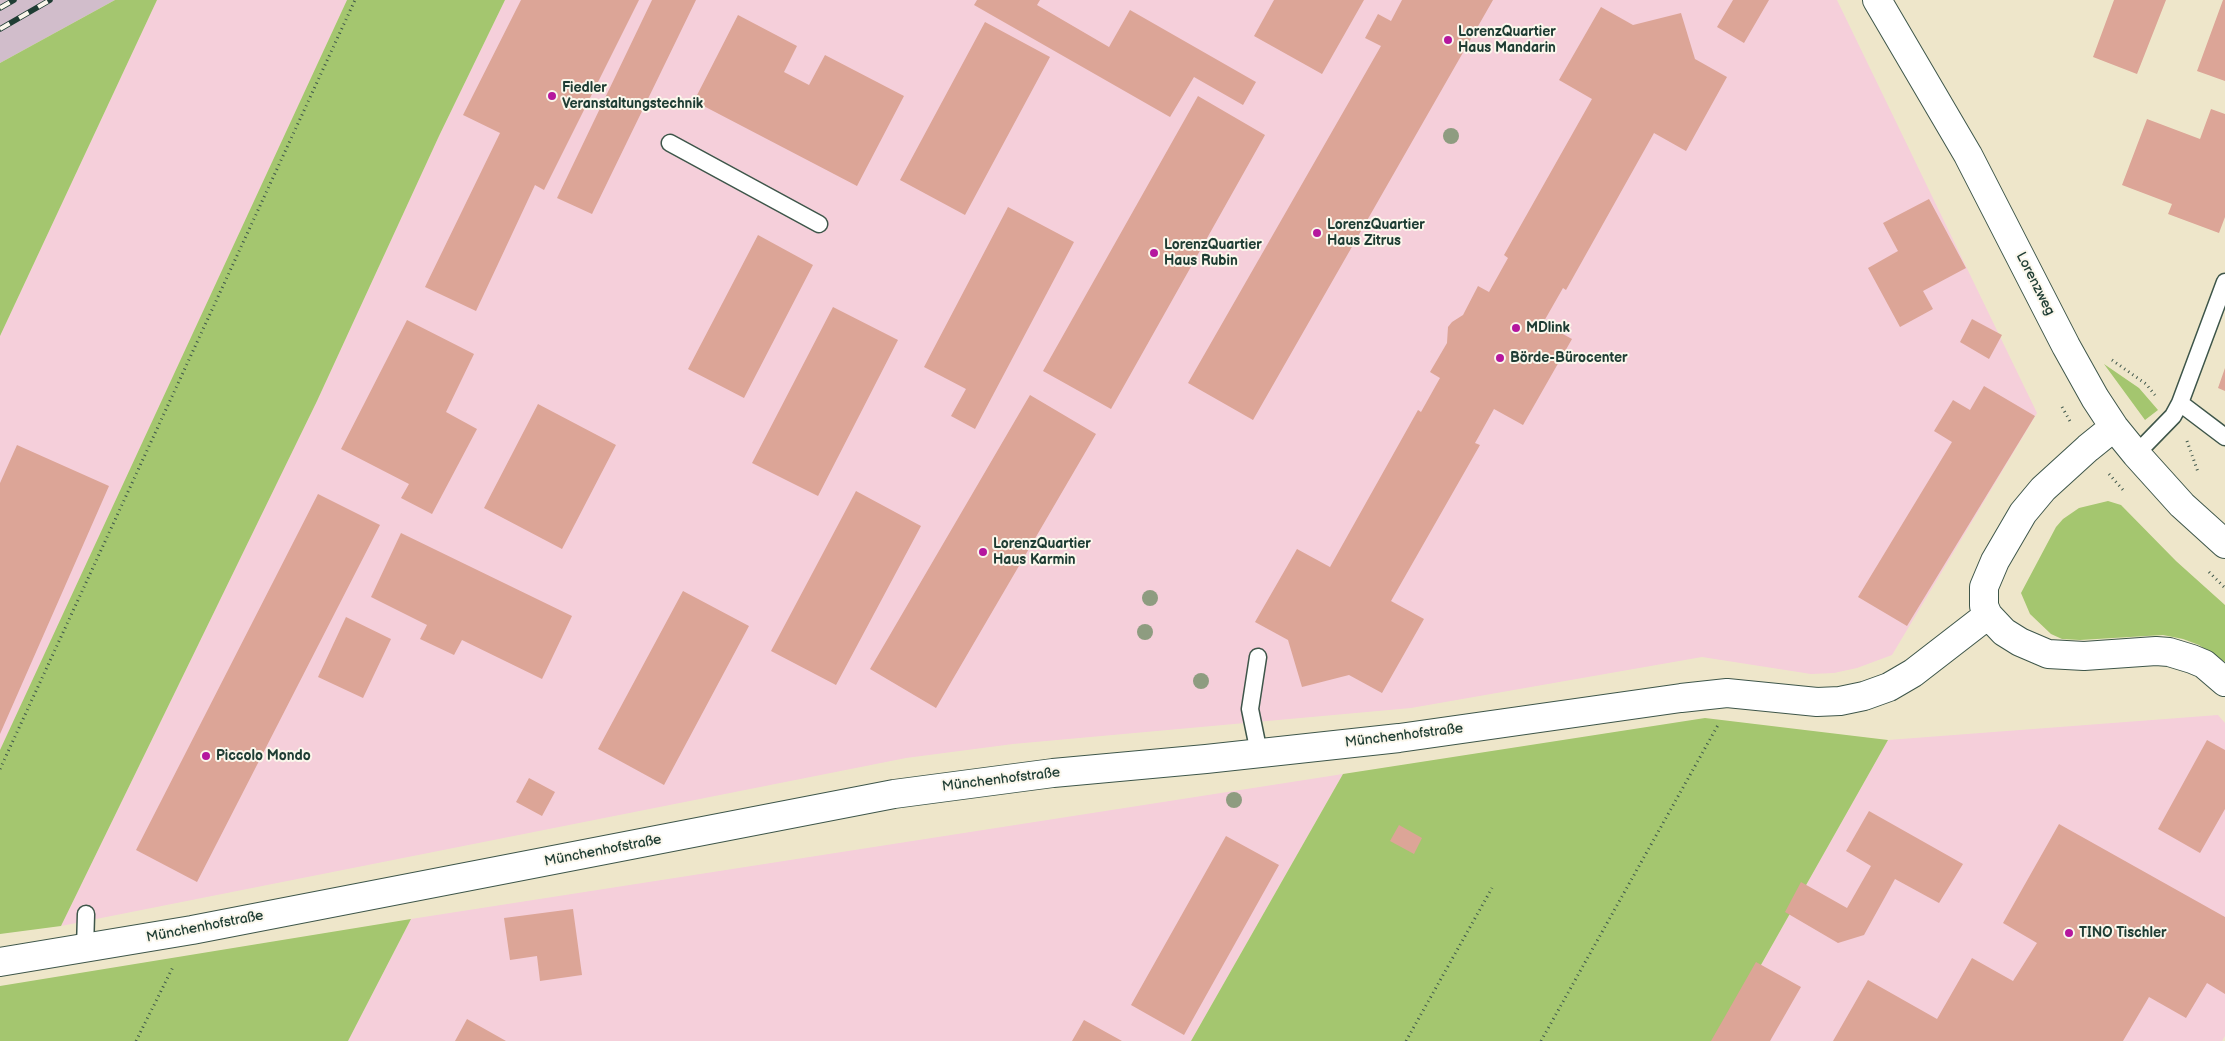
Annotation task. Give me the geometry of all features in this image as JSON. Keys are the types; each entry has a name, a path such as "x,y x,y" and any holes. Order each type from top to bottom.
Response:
{"street":[{"name":"Lorenzweg","path":"1877,0 1968,155 2066,346 2114,427 2182,505 2225,544"},
{"path":"2114,427 2043,489 2023,513 1994,560 1984,586 1984,606 1988,615 2004,632 2020,642 2048,654 2084,656 2156,651 2181,655 2204,664 2225,682"},
{"name":"Münchenhofstraße","path":"0,962 192,930 894,794 1053,772 1399,738 1681,698 1736,694 1817,702 1840,701 1877,692 1913,673 1988,615"}],"lane":[{"path":"670,143 819,224"},
{"path":"2136,454 2173,416 2225,282"},
{"path":"2180,402 2225,437"},
{"path":"1258,657 1250,710 1259,753"},
{"path":"85,949 86,914"}],"path":[{"path":"0,769 354,0"},
{"path":"1541,1041 1736,694"},
{"path":"1406,1041 1492,888"},
{"path":"136,1041 192,930"}],"shaded area":[{"path":"0,0 115,0 0,63"},
{"path":"157,0 347,0 0,750 0,336"},
{"path":"505,0 1837,0 2037,413 1892,655 1857,668 1834,673 1811,674 1702,657 1411,708 1013,744 906,758 61,926 317,401 439,136"},
{"path":"2218,715 2225,723 2225,1036 2222,1041 1718,1041 1888,740"},
{"path":"1343,774 1191,1041 348,1041 411,919"}],"green space":[{"path":"115,0 157,0 0,336 0,63"},
{"path":"347,0 505,0 439,136 317,401 61,926 0,934 0,750"},
{"path":"2104,364 2139,388 2158,410 2145,420"},
{"path":"2108,501 2121,505 2176,561 2225,605 2225,662 2199,645 2163,635 2080,640 2062,639 2051,634 2030,614 2021,593 2056,527 2063,519 2079,508"},
{"path":"1705,718 1888,740 1718,1041 1191,1041 1343,774"},
{"path":"411,919 348,1041 0,1041 0,986"}],"building":[{"path":"521,0 639,0 544,190 535,185 476,311 425,287 500,133 463,115"},
{"path":"652,0 696,0 592,214 557,198"},
{"path":"977,0 1040,0 1037,5 1109,47 1130,10 1256,82 1243,105 1194,77 1170,117 974,5"},
{"path":"1274,0 1364,0 1322,74 1254,36"},
{"name":"LorenzQuartier Haus Zitrus","path":"1402,0 1493,0 1253,420 1188,383 1381,46 1365,38 1378,14 1391,21"},
{"path":"1733,0 1769,0 1744,43 1717,27"},
{"path":"2114,0 2166,0 2137,74 2093,57"},
{"path":"2223,0 2225,0 2225,81 2197,71"},
{"name":"Börde-Bürocenter","path":"1601,7 1633,25 1681,13 1695,59 1727,77 1686,151 1654,133 1566,290 1563,288 1543,323 1572,339 1523,425 1494,409 1475,443 1480,445 1391,601 1424,619 1382,693 1349,675 1302,687 1288,640 1255,622 1297,549 1330,567 1418,410 1421,412 1440,378 1430,372 1447,343 1448,327 1463,315 1478,286 1489,292 1508,258 1504,255 1592,99 1559,80"},
{"path":"738,15 797,46 784,72 809,85 825,55 904,96 857,186 694,101"},
{"path":"985,22 1050,57 965,215 900,180"},
{"name":"LorenzQuartier Haus Rubin","path":"1198,96 1265,135 1111,409 1043,371"},
{"path":"2211,109 2225,114 2225,217 2219,233 2168,214 2172,204 2122,185 2147,119 2200,139"},
{"path":"1929,199 1966,268 1923,291 1933,309 1900,327 1868,268 1898,251 1883,223"},
{"path":"1008,207 1074,242 975,429 951,416 966,389 924,367"},
{"path":"758,235 813,265 744,398 688,369"},
{"path":"833,307 898,340 818,496 752,463"},
{"path":"1972,319 2002,335 1989,359 1960,342"},
{"path":"407,320 474,354 446,412 477,429 432,514 401,498 409,484 341,449"},
{"path":"2225,368 2225,391 2218,388"},
{"path":"1984,386 2035,416 1907,626 1858,597 1952,442 1934,431 1953,400 1970,410"},
{"name":"LorenzQuartier Haus Karmin","path":"1030,395 1096,434 936,708 870,669"},
{"path":"538,404 616,445 562,549 484,508"},
{"path":"17,445 109,486 0,734 0,483"},
{"path":"856,491 921,526 836,685 771,651"},
{"path":"318,494 380,525 197,882 136,850"},
{"path":"401,533 572,616 542,679 462,640 454,655 420,639 427,625 371,597"},
{"path":"683,591 749,626 664,785 598,749"},
{"path":"346,617 391,639 363,698 318,677"},
{"path":"2207,740 2225,750 2225,809 2200,853 2158,829"},
{"path":"529,778 555,792 542,816 516,802"},
{"path":"1869,811 1963,864 1939,903 1895,879 1864,935 1838,943 1785,912 1801,882 1847,908 1871,866 1846,851"},
{"name":"TINO Tischler","path":"2059,824 2225,917 2225,994 2207,983 2186,1018 2149,997 2123,1041 1833,1041 1868,980 1937,1019 1972,958 2013,981 2037,943 2003,923"},
{"path":"1399,825 1422,838 1414,854 1390,841"},
{"path":"1226,836 1279,865 1184,1035 1131,1005"},
{"path":"573,909 582,975 540,981 537,956 510,960 504,918"},
{"path":"1756,962 1801,987 1770,1041 1711,1041"},
{"path":"467,1019 506,1041 455,1041"},
{"path":"1084,1020 1122,1041 1072,1041"}],"railway":[{"path":"0,8 14,0"},
{"path":"0,29 50,0"}],"place":[{"name":"LorenzQuartier Haus Mandarin","path":"1448,40"},
{"name":"Fiedler Veranstaltungstechnik","path":"552,96"},
{"name":"LorenzQuartier Haus Zitrus","path":"1317,233"},
{"name":"LorenzQuartier Haus Rubin","path":"1154,253"},
{"name":"MDlink","path":"1516,328"},
{"name":"Börde-Bürocenter","path":"1500,358"},
{"name":"LorenzQuartier Haus Karmin","path":"983,552"},
{"name":"Piccolo Mondo","path":"206,756"},
{"name":"TINO Tischler","path":"2069,933"}]}
